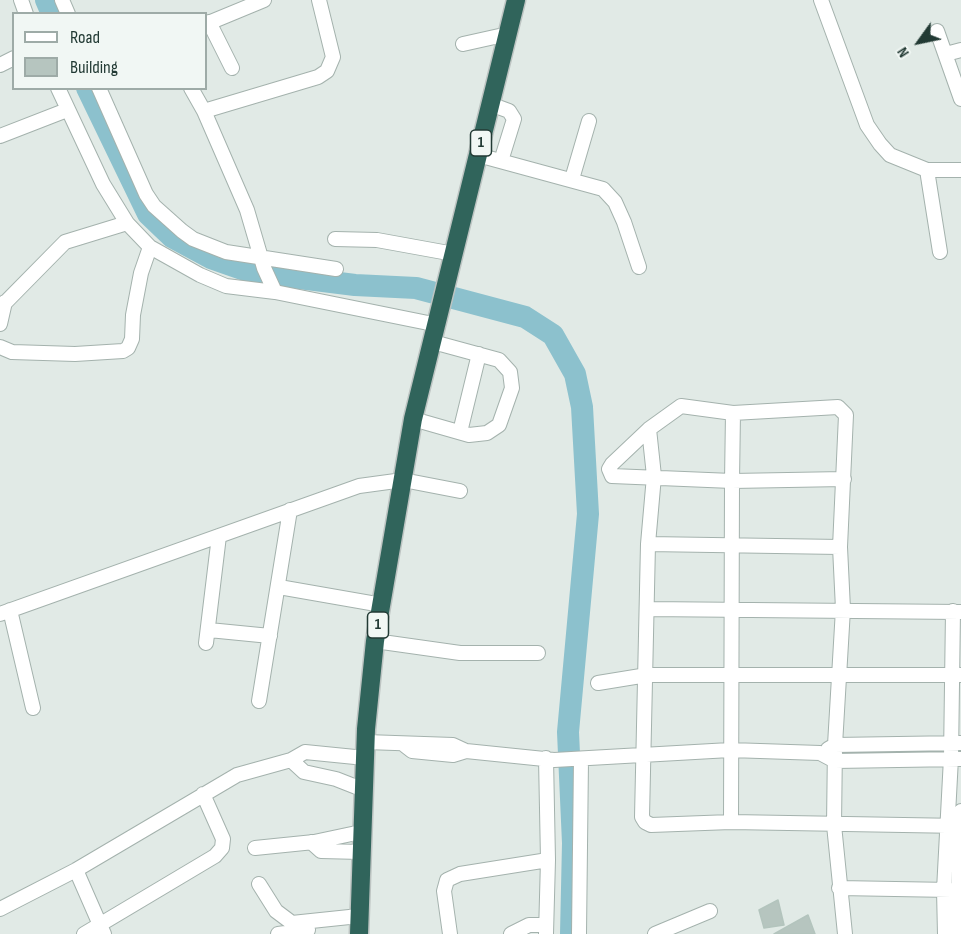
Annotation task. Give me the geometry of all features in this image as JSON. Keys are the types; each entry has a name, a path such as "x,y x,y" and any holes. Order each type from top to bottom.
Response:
{"highway":[{"name":"1","path":"359,925 361,832 375,641 413,419 516,0"}],"street":[{"path":"232,68 207,23 264,0"},
{"path":"204,111 318,77 327,71 333,57 319,0"},
{"path":"821,0 867,125 890,155 927,170 961,170"},
{"path":"937,31 961,99"},
{"path":"463,44 508,34"},
{"path":"946,54 961,50"},
{"path":"59,90 103,184 127,223 150,247 222,285 273,288 436,330 479,354 499,360 510,372 512,388 499,425 487,433 469,435 413,419"},
{"path":"100,90 129,159 154,206 193,239 262,263 336,269"},
{"path":"192,90 204,111 247,210 262,263 273,288"},
{"path":"490,104 509,111 514,119 501,161"},
{"path":"0,136 67,110"},
{"path":"572,178 589,121"},
{"path":"478,155 572,178 603,189 615,202 639,267"},
{"path":"927,170 940,252"},
{"path":"0,324 3,305 65,242 127,223"},
{"path":"335,239 377,240 454,254"},
{"path":"0,347 12,352 75,354 123,351 128,348 132,339 133,315 141,273 150,247"},
{"path":"460,432 479,354"},
{"path":"844,479 732,481 654,476 612,477 609,469 649,429 681,406 733,412 838,407 846,415 844,479 840,547 843,609 835,745 834,825 845,934"},
{"path":"730,822 730,545 733,412"},
{"path":"649,429 654,476 648,544 647,675 642,817 645,822 651,825 730,822 956,825"},
{"path":"33,708 5,612 359,486 403,480 460,491"},
{"path":"259,701 290,510"},
{"path":"219,536 207,636 270,636"},
{"path":"648,544 840,547"},
{"path":"279,587 382,605"},
{"path":"647,609 957,611 954,890 957,934"},
{"path":"375,641 460,654 538,653"},
{"path":"597,683 647,675 957,674"},
{"path":"820,753 835,745 955,743"},
{"path":"0,909 76,870 237,775 291,760 305,752 366,750 403,744 412,751 453,755 466,751 576,760 730,750 820,753 835,761 956,758"},
{"path":"511,934 529,926 546,929 550,759"},
{"path":"291,760 304,772 336,779 364,790"},
{"path":"576,760 579,934"},
{"path":"84,934 102,929 215,856 222,848 223,839 203,794"},
{"path":"956,825 961,811"},
{"path":"255,848 311,842 361,832"},
{"path":"311,842 321,851 361,852"},
{"path":"450,934 444,891 447,880 460,874 548,860"},
{"path":"76,870 102,929"},
{"path":"259,884 272,907 292,922 359,925"},
{"path":"839,888 954,890"},
{"path":"945,934 954,890"},
{"path":"655,934 710,910"},
{"path":"278,934 335,930 359,925"}],"building":[{"path":"778,900 784,925 764,928 759,910"},
{"path":"808,915 815,934 774,934"}],"waterway":[{"path":"46,0 51,12"},
{"path":"88,90 148,214 172,237 211,258 251,272 355,285 416,288 525,317 553,335 575,374 582,407 588,514 568,732 573,843 571,934"}]}
